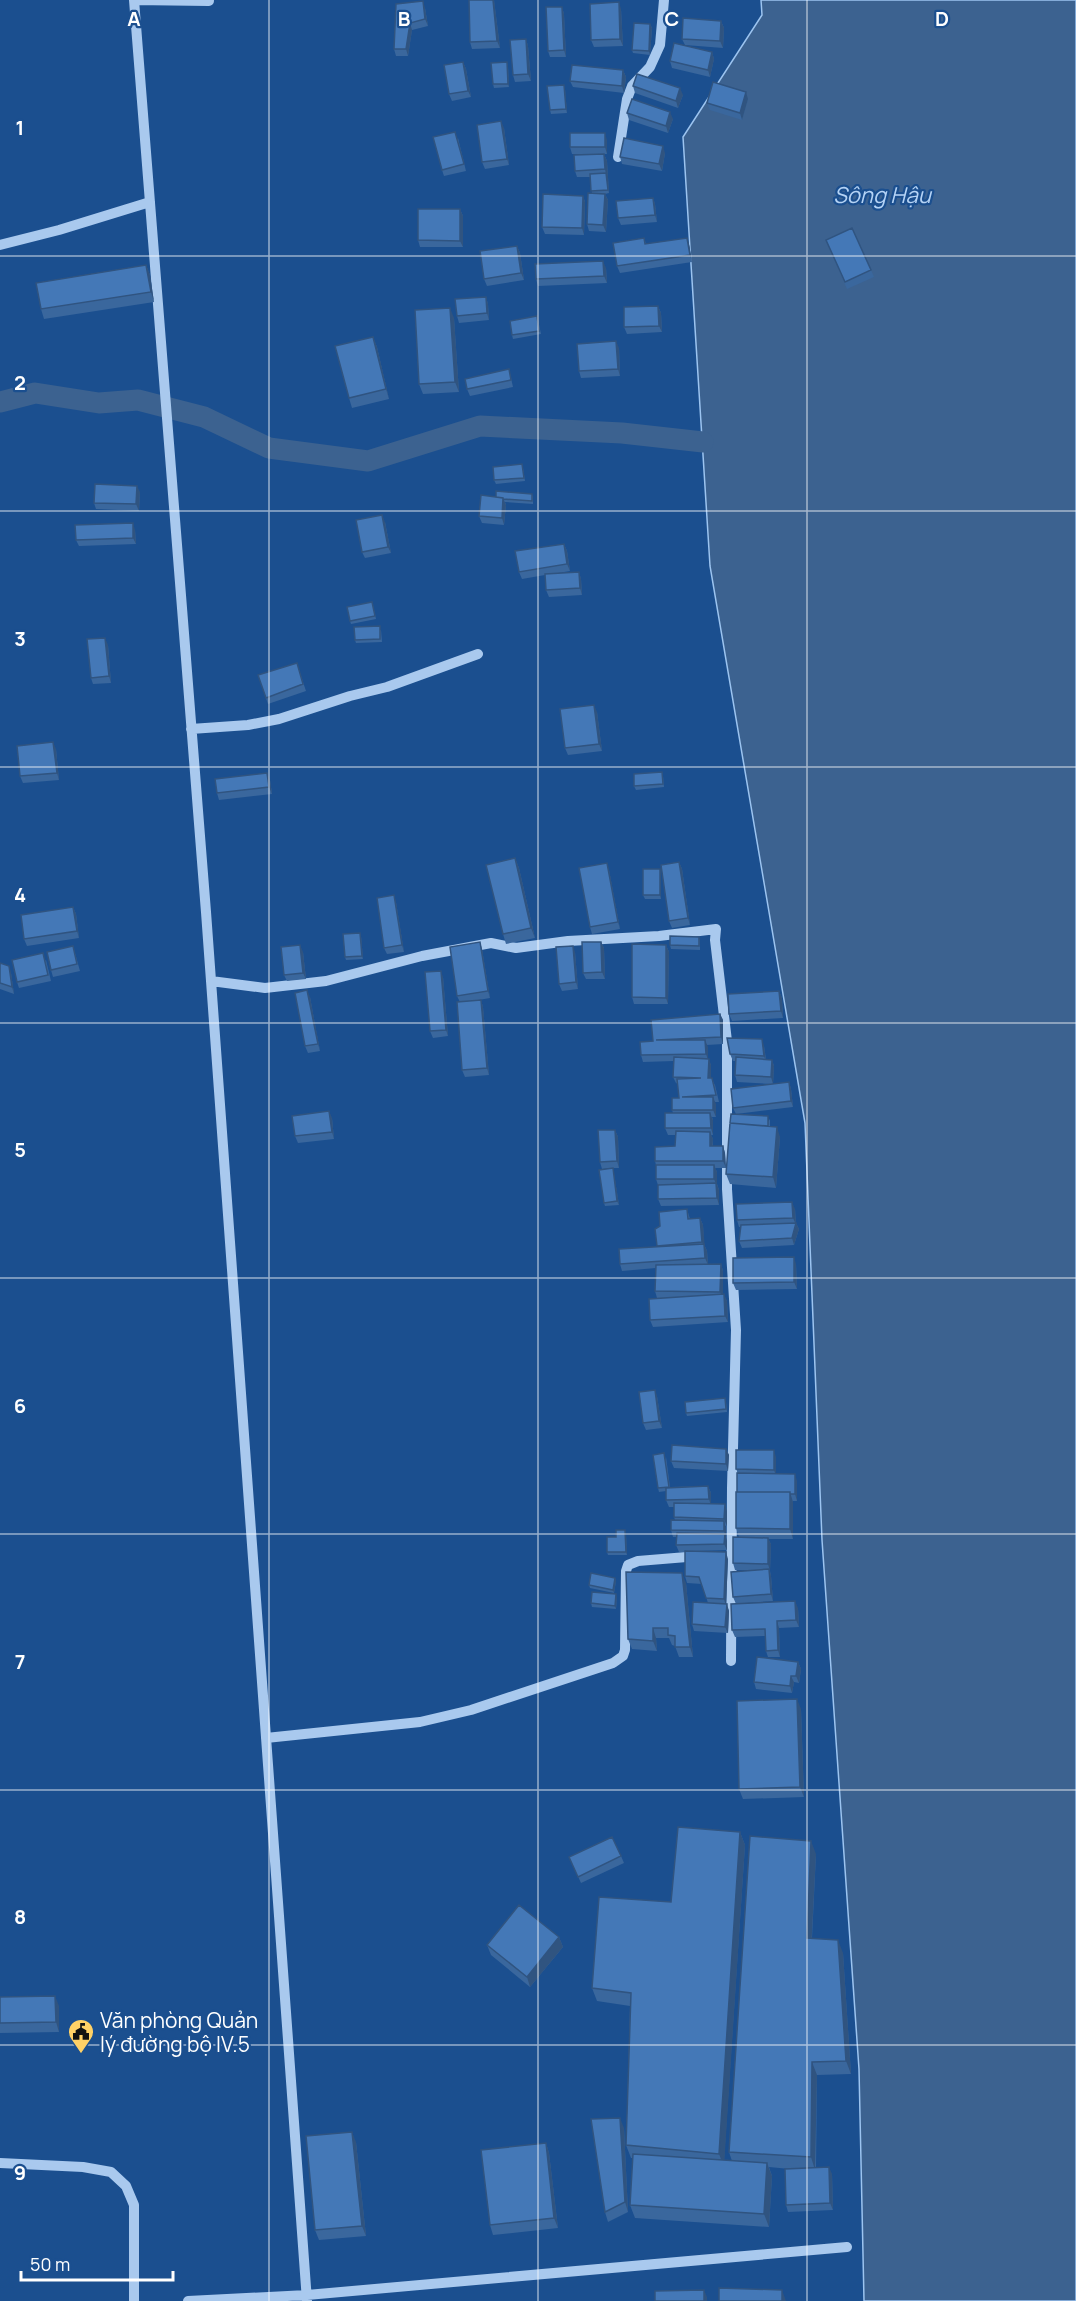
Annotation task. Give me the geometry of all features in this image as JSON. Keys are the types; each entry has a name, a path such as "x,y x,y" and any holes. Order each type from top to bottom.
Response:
{"street":[{"path":"209,1 134,0 211,981 307,2298"},
{"path":"618,157 629,92 650,67 660,45 664,0"},
{"path":"0,245 59,230 150,202"},
{"path":"191,729 248,725 279,719 350,696 387,687 478,654"},
{"path":"211,981 265,988 326,981 422,956 491,943 516,948 568,941 658,936 716,929 715,940 727,1041 727,1189 736,1330 731,1660"},
{"path":"721,1554 733,1553"},
{"path":"266,1738 420,1722 471,1710 613,1663 624,1656 625,1650 628,1565 639,1561 709,1555"},
{"path":"0,2163 83,2167 111,2172 126,2186 134,2205 134,2301"},
{"path":"188,2301 307,2298 847,2247"}],"water":[{"name":"Sông Hậu","path":"761,0 1076,0 1076,2301 864,2301 859,2069 822,1540 805,1123 710,566 683,137 762,15"}],"building":[{"path":"469,0 493,0 497,41 470,42"},
{"path":"423,1 425,19 410,23 406,49 394,49 396,4"},
{"path":"619,2 620,39 591,40 590,4"},
{"path":"546,7 562,7 564,50 548,51"},
{"path":"683,18 721,21 720,41 682,39"},
{"path":"634,23 650,24 649,51 632,50"},
{"path":"526,39 528,74 513,75 510,40"},
{"path":"674,43 712,52 708,70 670,61"},
{"path":"463,62 468,91 449,94 444,65"},
{"path":"507,62 508,84 493,84 491,63"},
{"path":"572,65 623,70 622,86 570,81"},
{"path":"637,74 680,88 676,101 633,86"},
{"path":"713,82 746,92 740,113 707,103"},
{"path":"564,85 566,109 550,110 547,86"},
{"path":"632,99 670,112 666,126 627,113"},
{"path":"501,121 507,159 482,162 477,125"},
{"path":"455,132 464,164 442,170 433,137"},
{"path":"570,133 605,133 605,147 570,147"},
{"path":"624,138 663,146 659,164 620,157"},
{"path":"604,154 605,169 575,171 574,155"},
{"path":"606,173 608,190 591,191 590,174"},
{"path":"588,193 605,194 603,225 587,224"},
{"path":"543,194 583,196 582,228 542,227"},
{"path":"653,198 655,215 618,218 616,201"},
{"path":"418,209 460,209 460,241 418,240"},
{"path":"852,228 871,270 845,282 826,240"},
{"path":"644,238 645,244 687,238 690,255 617,266 613,243"},
{"path":"517,246 521,273 484,279 480,251"},
{"path":"603,261 604,276 536,279 535,264"},
{"path":"146,265 151,292 41,309 36,283"},
{"path":"486,297 487,313 457,316 455,299"},
{"path":"658,306 659,326 624,327 624,307"},
{"path":"450,308 455,382 419,384 415,310"},
{"path":"537,316 539,331 512,335 510,321"},
{"path":"373,337 386,389 349,398 335,346"},
{"path":"616,341 618,369 579,371 577,344"},
{"path":"509,369 511,380 467,389 465,379"},
{"path":"522,464 524,478 494,480 493,467"},
{"path":"95,484 137,486 136,504 94,503"},
{"path":"496,491 532,494 532,501 503,499 496,497"},
{"path":"481,495 503,498 502,518 479,516"},
{"path":"382,515 388,547 362,552 356,520"},
{"path":"133,523 133,538 76,540 75,525"},
{"path":"564,544 567,564 519,572 515,551"},
{"path":"579,572 580,588 546,590 545,574"},
{"path":"372,602 375,616 350,621 347,607"},
{"path":"380,626 380,639 355,640 354,627"},
{"path":"105,638 109,676 91,678 87,639"},
{"path":"297,663 303,684 266,698 258,675"},
{"path":"594,705 599,744 565,748 560,709"},
{"path":"53,742 57,773 20,776 17,746"},
{"path":"662,772 663,784 634,786 634,774"},
{"path":"267,773 269,787 217,793 215,779"},
{"path":"515,858 531,928 503,934 486,865"},
{"path":"679,862 688,918 669,921 661,865"},
{"path":"607,863 618,922 590,927 579,868"},
{"path":"643,869 660,869 660,895 643,895"},
{"path":"394,895 402,945 384,948 377,898"},
{"path":"73,907 77,931 24,939 21,915"},
{"path":"360,933 362,956 345,957 343,934"},
{"path":"670,936 699,937 699,946 670,945"},
{"path":"480,942 488,991 457,996 450,947"},
{"path":"582,942 601,942 602,972 583,973"},
{"path":"632,944 666,945 666,998 632,997"},
{"path":"300,945 303,973 284,975 281,947"},
{"path":"73,946 77,964 51,970 47,952"},
{"path":"573,946 576,982 559,984 556,947"},
{"path":"43,953 48,975 17,982 12,960"},
{"path":"0,963 9,966 12,987 0,983"},
{"path":"441,971 446,1030 430,1031 425,972"},
{"path":"307,990 318,1044 305,1046 295,993"},
{"path":"779,991 781,1011 729,1014 728,994"},
{"path":"481,1000 487,1068 462,1070 457,1002"},
{"path":"720,1014 721,1037 656,1040 705,1040 706,1054 641,1055 640,1042 653,1041 651,1020"},
{"path":"727,1038 762,1039 764,1056 730,1054"},
{"path":"674,1057 709,1059 708,1078 712,1078 716,1095 682,1097 713,1097 713,1110 672,1110 672,1098 679,1098 677,1079 701,1078 673,1077"},
{"path":"736,1057 772,1060 771,1077 735,1075"},
{"path":"789,1082 791,1101 733,1108 731,1089"},
{"path":"329,1111 332,1132 295,1136 292,1116"},
{"path":"665,1113 710,1113 711,1128 665,1128"},
{"path":"731,1114 768,1116 768,1126 730,1123"},
{"path":"730,1123 777,1127 773,1177 726,1174"},
{"path":"598,1130 615,1130 617,1161 600,1162"},
{"path":"676,1131 710,1132 710,1146 723,1146 723,1161 655,1161 655,1147 675,1146"},
{"path":"656,1165 714,1165 714,1179 656,1179"},
{"path":"613,1168 617,1201 604,1203 599,1170"},
{"path":"716,1183 717,1198 658,1199 658,1185"},
{"path":"792,1202 793,1218 737,1220 736,1204"},
{"path":"687,1209 688,1219 700,1218 702,1242 657,1246 655,1229 660,1226 659,1212"},
{"path":"796,1223 792,1238 739,1241 741,1225"},
{"path":"704,1244 705,1258 620,1264 619,1249"},
{"path":"794,1257 794,1282 733,1283 733,1258"},
{"path":"721,1264 720,1292 655,1291 656,1265"},
{"path":"724,1294 725,1316 650,1320 649,1299"},
{"path":"655,1390 659,1421 643,1423 639,1392"},
{"path":"725,1398 726,1409 686,1413 685,1402"},
{"path":"672,1445 726,1449 726,1464 671,1461"},
{"path":"736,1450 774,1450 774,1470 736,1469"},
{"path":"664,1453 669,1487 658,1488 653,1455"},
{"path":"737,1473 795,1474 795,1494 790,1494 790,1492 737,1492"},
{"path":"708,1486 709,1499 666,1500 666,1488"},
{"path":"736,1492 790,1492 790,1529 736,1528"},
{"path":"674,1503 725,1504 724,1519 674,1517"},
{"path":"671,1520 724,1521 724,1531 671,1530"},
{"path":"616,1530 625,1530 626,1552 607,1552 607,1537 616,1537"},
{"path":"677,1533 725,1534 724,1544 676,1545"},
{"path":"733,1537 768,1538 768,1564 733,1563"},
{"path":"685,1551 726,1552 724,1599 706,1598 699,1577 685,1576"},
{"path":"769,1569 771,1594 733,1597 731,1572"},
{"path":"626,1572 682,1573 690,1647 675,1647 675,1636 668,1635 668,1628 653,1628 653,1641 628,1639"},
{"path":"591,1573 615,1578 613,1590 589,1585"},
{"path":"592,1592 616,1594 615,1606 591,1603"},
{"path":"795,1601 796,1620 777,1621 778,1650 766,1651 765,1629 732,1630 731,1604"},
{"path":"693,1602 727,1604 725,1627 692,1624"},
{"path":"757,1657 798,1662 796,1676 791,1676 790,1686 754,1682"},
{"path":"797,1699 800,1787 739,1789 737,1701"},
{"path":"678,1827 740,1832 719,2154 626,2145 631,1993 592,1988 599,1897 671,1902"},
{"path":"750,1836 811,1841 807,1938 838,1940 846,2061 812,2062 811,2157 729,2152"},
{"path":"612,1837 621,1856 578,1877 569,1857"},
{"path":"519,1905 559,1937 527,1977 487,1945"},
{"path":"55,1996 56,2022 0,2023 0,1997"},
{"path":"620,2118 625,2202 605,2212 591,2119"},
{"path":"352,2132 362,2226 315,2230 306,2136"},
{"path":"546,2143 554,2218 490,2225 481,2150"},
{"path":"633,2154 767,2163 764,2214 630,2205"},
{"path":"829,2167 830,2203 786,2205 785,2169"},
{"path":"719,2288 782,2290 782,2301 719,2301"},
{"path":"704,2290 704,2301 655,2301 655,2291"}],"waterway":[{"path":"0,402 35,393 99,403 138,400 204,417 269,448 368,461 480,426 622,433 703,442"}],"place":[{"name":"Văn phòng Quản lý đường bộ IV.5","path":"81,2055"}]}
